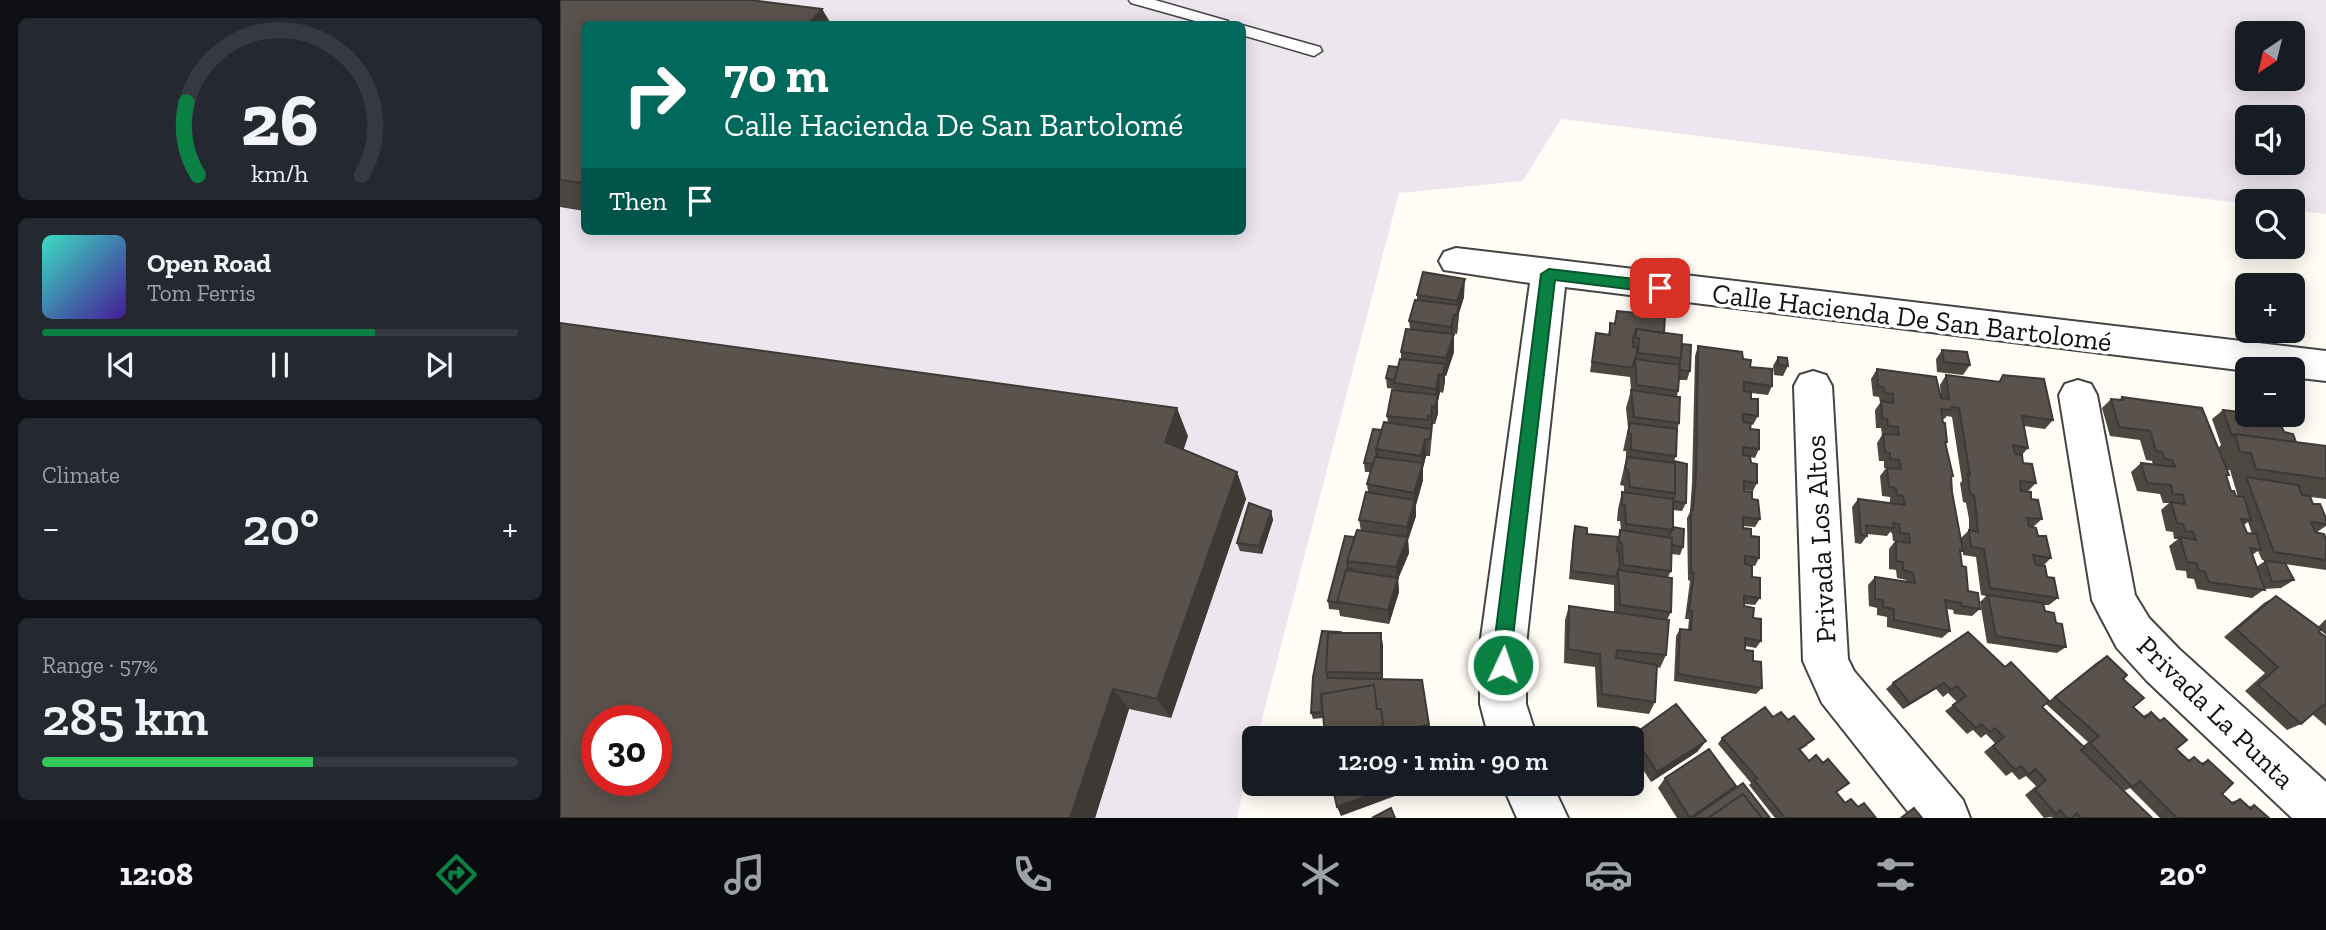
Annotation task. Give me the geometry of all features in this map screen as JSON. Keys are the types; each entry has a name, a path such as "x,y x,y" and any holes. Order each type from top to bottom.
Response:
{"street":[{"name":"Calle Hacienda De San Bartolomé","path":"1456,261 2326,366"},
{"path":"1509,726 1503,704 1503,645 1549,274"},
{"name":"Privada Los Altos","path":"1813,386 1826,662 1838,688 1945,818"},
{"name":"Privada La Punta","path":"2078,395 2114,600 2133,633 2163,665 2326,816"},
{"path":"1532,796 1543,818"}],"lane":[{"path":"1137,0 1211,21"},
{"path":"1246,31 1314,51"}],"shaded area":[{"path":"560,0 2326,0 2326,214 2305,211 2305,189 2235,189 2235,203 1561,119 1523,181 1399,193 1260,726 1242,726 1242,796 1237,818 560,818"}],"building":[{"path":"560,0 750,0 822,9 811,21 581,21 581,183 560,180"},
{"path":"1423,272 1465,279 1457,301 1417,295"},
{"path":"1415,300 1459,305 1451,327 1409,321"},
{"path":"1617,311 1665,316 1664,333 1636,329 1633,347 1637,347 1636,359 1632,368 1592,362 1596,333 1610,335 1610,323 1615,324"},
{"path":"560,323 1177,408 1165,442 1237,472 1157,699 1113,689 1070,818 560,818"},
{"path":"1406,329 1454,334 1446,358 1401,352"},
{"path":"1636,329 1682,335 1681,358 1638,353 1639,338 1636,338"},
{"path":"1682,344 1691,345 1690,371 1679,370"},
{"path":"1698,346 1742,352 1743,359 1751,360 1750,367 1772,369 1772,386 1744,382 1744,391 1751,392 1751,399 1758,399 1758,416 1743,414 1743,422 1751,423 1750,429 1759,430 1759,449 1743,447 1743,455 1750,456 1751,463 1757,464 1757,483 1744,481 1744,491 1752,492 1752,499 1758,500 1760,519 1743,517 1743,528 1751,529 1751,536 1759,537 1759,558 1745,556 1745,564 1752,566 1752,577 1760,578 1760,598 1744,596 1744,606 1754,608 1753,618 1761,619 1761,641 1745,638 1745,650 1753,651 1753,661 1761,662 1762,688 1678,674 1680,629 1691,630 1692,611 1689,611 1694,573 1691,573 1691,510 1696,474"},
{"path":"1942,350 1967,352 1970,365 1944,362"},
{"path":"1778,357 1787,358 1788,366 1778,365"},
{"path":"1400,359 1445,364 1443,375 1439,374 1436,389 1394,383"},
{"path":"1635,359 1680,365 1678,391 1637,385"},
{"path":"1389,366 1398,367 1394,380 1386,378"},
{"path":"1877,369 1936,377 1941,398 1949,399 1946,375 2000,382 2003,375 2044,379 2053,420 2022,416 2028,448 2013,445 2015,454 2022,455 2023,463 2032,464 2036,483 2020,481 2021,491 2031,492 2031,499 2038,500 2042,519 2027,518 2029,526 2036,528 2038,536 2046,536 2051,558 2033,555 2036,565 2045,566 2047,577 2054,578 2058,598 1990,588 1984,549 1971,547 1969,530 1978,532 1974,495 1970,494 1968,474 1970,475 1959,408 1951,407 1951,410 1941,409 1953,476 1952,492 1963,551 1960,550 1962,566 1966,567 1968,591 1978,593 1980,609 1945,600 1950,631 1894,620 1894,609 1883,607 1883,600 1875,599 1875,577 1915,583 1913,573 1903,570 1903,562 1896,561 1896,541 1910,543 1909,534 1900,533 1899,524 1893,523 1894,528 1866,525 1867,536 1861,535 1858,499 1905,505 1903,496 1897,495 1896,488 1889,487 1887,468 1901,469 1899,460 1890,459 1890,453 1885,452 1883,434 1899,435 1898,427 1888,426 1887,419 1882,418 1881,401 1893,403 1893,394 1885,393 1884,388 1878,386"},
{"path":"1392,390 1438,395 1435,407 1432,406 1431,417 1428,416 1427,420 1387,416"},
{"path":"1631,390 1680,397 1679,423 1634,417"},
{"path":"2122,397 2202,408 2229,475 2226,475 2231,491 2234,491 2236,496 2244,497 2251,520 2241,519 2247,533 2256,534 2261,550 2250,548 2265,590 2209,582 2205,572 2198,570 2197,563 2187,562 2180,537 2196,540 2193,532 2185,531 2183,524 2177,523 2171,502 2185,504 2183,495 2173,494 2171,485 2147,483 2141,463 2175,467 2172,460 2165,459 2162,452 2156,451 2150,431 2119,427 2111,399 2123,400"},
{"path":"2223,410 2235,412 2235,427 2282,427 2284,432 2293,434 2296,442 2235,434 2232,436"},
{"path":"1384,422 1431,429 1430,439 1425,439 1421,456 1376,449"},
{"path":"1630,423 1677,429 1676,456 1631,450 1631,434 1628,434"},
{"path":"1373,429 1382,430 1376,449 1377,457 1373,464 1364,463"},
{"path":"2235,434 2326,446 2326,479 2256,469 2251,453 2240,452"},
{"path":"1375,457 1423,463 1414,493 1367,484"},
{"path":"1627,457 1675,463 1675,493 1630,487 1628,470 1625,469"},
{"path":"1674,461 1687,464 1686,503 1673,501"},
{"path":"2246,477 2298,485 2302,495 2310,496 2313,504 2320,504 2326,524 2311,522 2315,532 2324,534 2326,539 2326,560 2274,552"},
{"path":"1366,492 1415,500 1407,527 1359,520"},
{"path":"1622,492 1673,499 1673,530 1626,524"},
{"path":"1249,503 1271,511 1259,546 1237,543"},
{"path":"1575,526 1587,528 1587,534 1618,537 1620,570 1616,577 1571,571"},
{"path":"1673,527 1684,529 1683,547 1672,545 1672,538 1669,537"},
{"path":"1357,530 1408,537 1396,567 1347,561"},
{"path":"1620,530 1672,538 1671,571 1623,565 1622,543 1619,543"},
{"path":"1345,536 1355,537 1347,561 1348,568 1352,571 1346,570 1337,602 1340,603 1328,601"},
{"path":"2265,561 2285,563 2294,580 2272,582"},
{"path":"1346,570 1398,578 1388,610 1337,602"},
{"path":"1618,570 1672,578 1671,612 1620,605"},
{"path":"1988,595 2043,603 2045,611 2054,613 2056,623 2062,624 2066,647 1996,636"},
{"path":"2276,596 2321,629 2319,632 2326,637 2326,707 2323,705 2301,724 2258,685 2278,667 2236,629"},
{"path":"1569,606 1669,620 1666,655 1617,650 1616,658 1657,665 1655,702 1602,694 1600,654 1568,649"},
{"path":"1322,631 1340,632 1328,633 1328,678 1422,680 1429,725 1383,726 1381,709 1377,709 1374,685 1321,694 1322,712 1311,713 1313,677"},
{"path":"1968,632 2005,667 2011,662 2049,701 2042,707 2085,748 2081,750 2152,818 2081,818 2077,813 2072,818 2067,818 2060,810 2056,814 2035,790 2046,780 2035,769 2029,775 2021,766 2015,770 1993,746 2004,737 1995,728 1990,732 1981,724 1976,728 1953,705 1966,696 1957,686 1951,690 1944,683 1910,703 1893,683"},
{"path":"1328,633 1381,633 1381,673 1326,672"},
{"path":"2107,656 2127,675 2123,679 2144,698 2133,707 2145,718 2151,712 2160,721 2164,718 2187,740 2176,749 2189,761 2194,757 2203,765 2208,760 2233,783 2222,794 2233,804 2240,799 2251,809 2254,805 2269,818 2177,818 2140,781 2132,787 2090,743 2099,736 2055,697"},
{"path":"1374,685 1377,709 1381,709 1383,726 1324,726 1321,694"},
{"path":"1676,704 1706,741 1657,772 1644,752 1644,727"},
{"path":"1765,707 1773,717 1781,712 1788,720 1794,716 1814,739 1799,749 1809,761 1816,755 1823,763 1828,759 1849,783 1836,792 1845,803 1851,799 1858,807 1864,803 1876,818 1785,818 1754,780 1757,778 1722,738"},
{"path":"1709,749 1736,786 1690,818 1665,778"},
{"path":"1743,783 1770,818 1762,818 1743,794 1708,818 1692,818"},
{"path":"1743,794 1762,818 1708,818"},
{"path":"1335,796 1367,796 1337,807"},
{"path":"1391,808 1395,818 1372,818"},
{"path":"1914,808 1922,818 1901,818"}],"route":[{"path":"1503,665 1503,645 1549,274 1660,288"}]}
